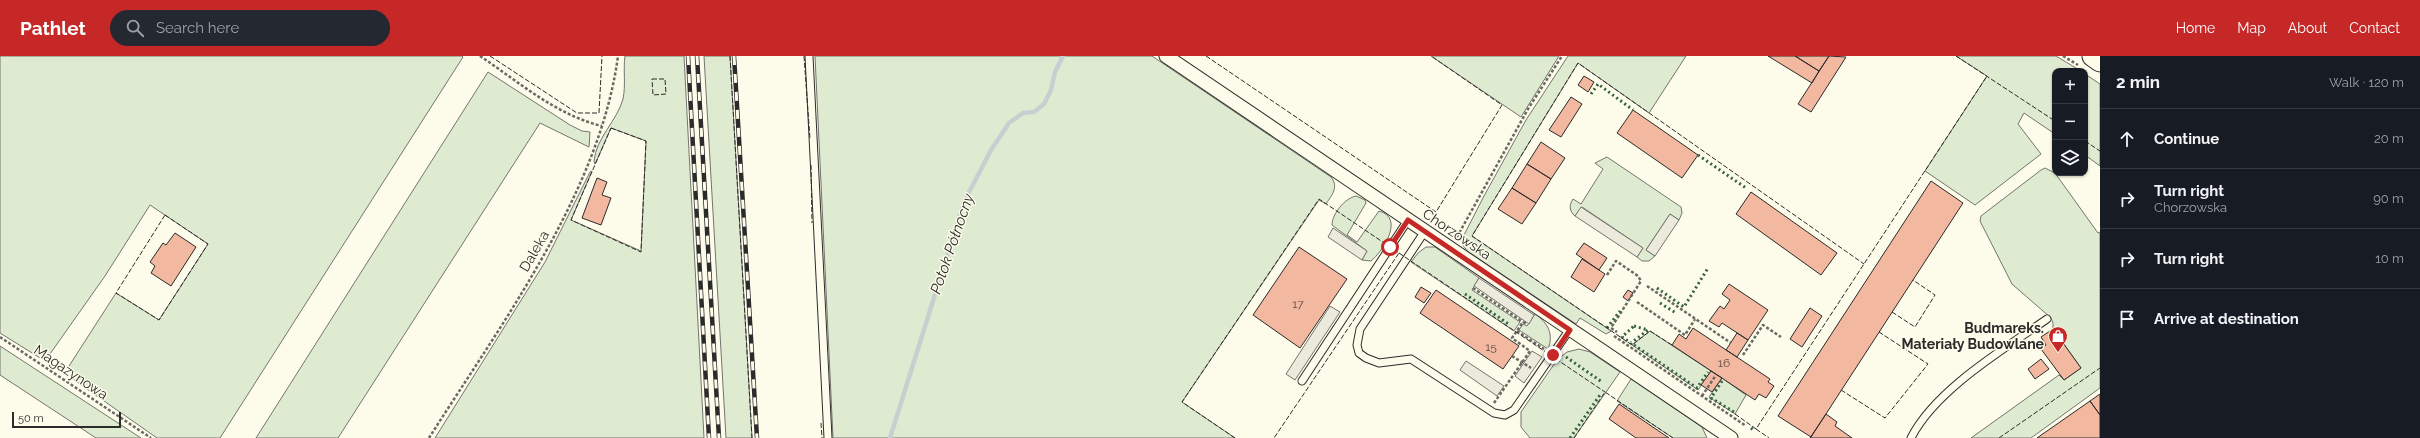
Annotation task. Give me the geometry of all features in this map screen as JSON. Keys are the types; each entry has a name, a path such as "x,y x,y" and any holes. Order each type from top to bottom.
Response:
{"main road":[{"path":"2093,56 2100,61"}],"street":[{"name":"Chorzowska","path":"1166,56 1725,436"}],"lane":[{"path":"809,56 828,438"},
{"path":"1302,382 1408,220"},
{"path":"1425,231 1360,328 1357,337 1359,353 1371,361 1380,363 1404,359 1416,362 1489,410 1501,415 1510,414 1570,330"},
{"path":"1911,438 1923,418 1964,378 2047,319"}],"path":[{"path":"480,56 561,111 576,119 602,126"},
{"name":"Daleka","path":"429,438 548,248 569,206 602,126 616,73 618,56"},
{"path":"1450,248 1528,110 1562,56"},
{"path":"1607,275 1616,261 1638,276 1641,281 1611,328 1617,332"},
{"path":"1647,286 1730,343"},
{"path":"1473,288 1527,324"},
{"path":"1637,302 1685,334 1695,319"},
{"path":"1489,410 1530,351 1512,338 1523,322"},
{"path":"1742,355 1764,325 1781,337"},
{"path":"1516,331 1553,355"},
{"path":"1614,336 1746,426"},
{"name":"Magazynowa","path":"0,337 151,438"},
{"path":"1512,356 1540,374"},
{"path":"1702,396 1716,375"}],"green space":[{"path":"0,56 463,57 220,438 157,438 74,380 69,366 116,293 159,320 208,244 150,205 105,276 45,361 0,333"},
{"path":"625,56 684,56 704,438 435,438 545,262 590,172 592,171 571,220 641,251 646,141 611,128 595,164 594,161 602,137 616,115 623,99"},
{"path":"704,56 730,56 752,438 726,438"},
{"path":"815,56 1152,56 1331,177 1335,188 1326,204 1319,200 1182,402 1235,438 833,438"},
{"path":"1431,56 1559,56 1521,117"},
{"path":"1568,56 1686,56 1649,113 1578,63 1472,236 1611,331 1606,334 1580,318 1576,324 1467,251 1463,245 1464,235 1526,120"},
{"path":"1956,56 2056,56 2076,68 2052,68 2052,132 2024,113 2018,124 2041,154 1975,205 1925,171 1987,76"},
{"path":"488,72 570,125 582,131 590,132 589,147 540,123 338,438 256,438"},
{"path":"2088,76 2100,84 2100,166 2088,157"},
{"path":"1607,157 1681,207 1682,213 1679,220 1670,214 1646,250 1655,256 1649,261 1642,261 1637,257 1643,248 1582,207 1575,216 1571,210 1570,206 1573,199 1581,204 1603,169 1595,163"},
{"path":"2045,168 2052,172 2052,176 2057,176 2098,233 2100,232 2100,388 2031,438 1971,438 2059,375 2064,380 2081,368 2053,329 2051,318 2012,284 1980,221 1981,216"},
{"path":"1356,196 1365,200 1366,203 1347,235 1357,242 1379,211 1387,215 1390,220 1391,227 1386,243 1371,261 1362,260 1367,251 1332,225 1334,216 1340,207 1352,197"},
{"path":"1426,247 1435,247 1479,278 1472,290 1520,322 1514,331 1411,262 1418,253"},
{"path":"1535,314 1540,317 1549,329 1550,344 1548,349 1519,330 1523,324 1527,326"},
{"path":"1650,331 1711,371 1698,390 1632,345"},
{"path":"0,346 141,438 96,438 0,375"},
{"path":"1579,349 1590,352 1620,372 1574,438 1530,438 1521,427 1521,412 1557,360 1567,352"},
{"path":"1722,378 1746,395 1735,414 1709,397"},
{"path":"1631,379 1702,427 1707,438 1673,438 1617,401"}],"shaded area":[{"path":"1581,207 1643,248 1637,257 1575,216"},
{"path":"1670,214 1679,220 1655,256 1646,250"},
{"path":"1333,228 1367,251 1362,260 1328,237"},
{"path":"1479,278 1534,315 1529,324 1474,286"},
{"path":"1330,306 1340,312 1295,380 1286,374"},
{"path":"1532,351 1542,357 1524,383 1515,376"},
{"path":"1466,361 1504,386 1497,396 1460,370"}],"building":[{"path":"1768,56 1795,56 1819,71 1812,83"},
{"path":"1795,56 1829,56 1819,71"},
{"path":"1829,56 1846,57 1811,112 1798,104"},
{"path":"1584,76 1594,82 1588,92 1578,85"},
{"path":"1571,97 1582,104 1561,137 1549,130"},
{"path":"1633,110 1698,155 1682,178 1617,133"},
{"path":"1541,142 1565,158 1551,179 1527,164"},
{"path":"1527,164 1551,179 1536,203 1512,188"},
{"path":"597,178 607,182 602,195 611,198 601,225 582,218"},
{"path":"1931,181 1963,203 1811,437 1778,416"},
{"path":"1512,188 1536,203 1522,224 1498,209"},
{"path":"1751,192 1837,253 1821,275 1736,214"},
{"path":"175,233 196,247 171,286 151,273 155,266 150,262 163,243 166,245"},
{"path":"1584,243 1607,258 1599,270 1576,254"},
{"path":"1299,247 1347,279 1300,348 1253,315"},
{"path":"1582,259 1605,274 1594,292 1571,277"},
{"path":"1729,284 1768,310 1748,340 1722,323 1719,327 1709,321 1720,306 1724,309 1730,300 1722,294"},
{"path":"1421,287 1431,293 1424,303 1415,297"},
{"path":"1436,290 1519,346 1503,369 1420,313"},
{"path":"1628,290 1633,293 1628,301 1623,297"},
{"path":"1810,308 1822,316 1802,347 1790,339"},
{"path":"1693,328 1770,379 1768,382 1774,386 1766,398 1759,394 1755,400 1672,345 1679,334 1686,339"},
{"path":"2053,329 2081,368 2064,380 2041,349 2046,345 2041,337"},
{"path":"1737,333 1748,340 1737,357 1726,350"},
{"path":"2041,359 2049,369 2035,379 2028,369"},
{"path":"1711,371 1722,378 1712,392 1701,385"},
{"path":"2100,394 2100,415 2090,401"},
{"path":"2090,401 2100,415 2100,438 2037,438"},
{"path":"1619,404 1669,438 1636,438 1609,419"},
{"path":"1826,414 1837,422 1835,426 1852,438 1810,438"}],"waterway":[{"name":"Potok Północny","path":"890,438 964,202 991,150 1009,123 1023,113 1034,112 1044,104 1051,90 1055,72 1063,56"}],"railway":[{"path":"688,56 709,438"},
{"path":"697,56 719,438"},
{"path":"734,56 757,438"}],"hedge":[{"path":"1591,94 1598,84 1633,110"},
{"path":"1698,155 1746,188"},
{"path":"1657,288 1684,307 1708,268"},
{"path":"1465,294 1510,325"},
{"path":"1660,303 1676,313"},
{"path":"1607,328 1620,311"},
{"path":"1634,326 1648,330 1631,343 1622,337 1634,326"},
{"path":"1634,345 1697,388 1708,372"},
{"path":"1566,357 1602,382"},
{"path":"1722,381 1711,398 1734,412"},
{"path":"1570,438 1600,395"},
{"path":"1751,428 1755,431"}],"fence":[{"path":"490,56 577,113 599,113 602,56"},
{"path":"730,56 752,438"},
{"path":"804,56 810,139"},
{"path":"1206,56 1436,212 1502,105 1431,56"},
{"path":"1956,56 2052,119"},
{"path":"1672,345 1650,331 1632,345 1472,236 1578,63 1864,264"},
{"path":"1735,414 1756,429 1987,76"},
{"path":"652,79 665,79 666,94 653,95 652,79"},
{"path":"611,128 646,141 641,252 571,220 611,128"},
{"path":"2088,143 2100,151"},
{"path":"811,165 812,223"},
{"path":"1235,438 1182,402 1319,199 1399,253 1274,438"},
{"path":"165,215 208,244 159,320 116,293 165,215"},
{"path":"1399,253 1605,392"},
{"path":"1892,312 1915,327 1935,295 1913,280"},
{"path":"1841,390 1885,418 1928,364 1879,332"},
{"path":"1999,438 2100,368"},
{"path":"1574,438 1605,392 1673,438"},
{"path":"821,423 822,438"},
{"path":"1756,429 1769,438"}],"place":[{"name":"Budmareks. Materiały Budowlane","path":"2058,353"}],"route":[{"path":"1390,247 1408,220 1570,330 1553,355"}]}
